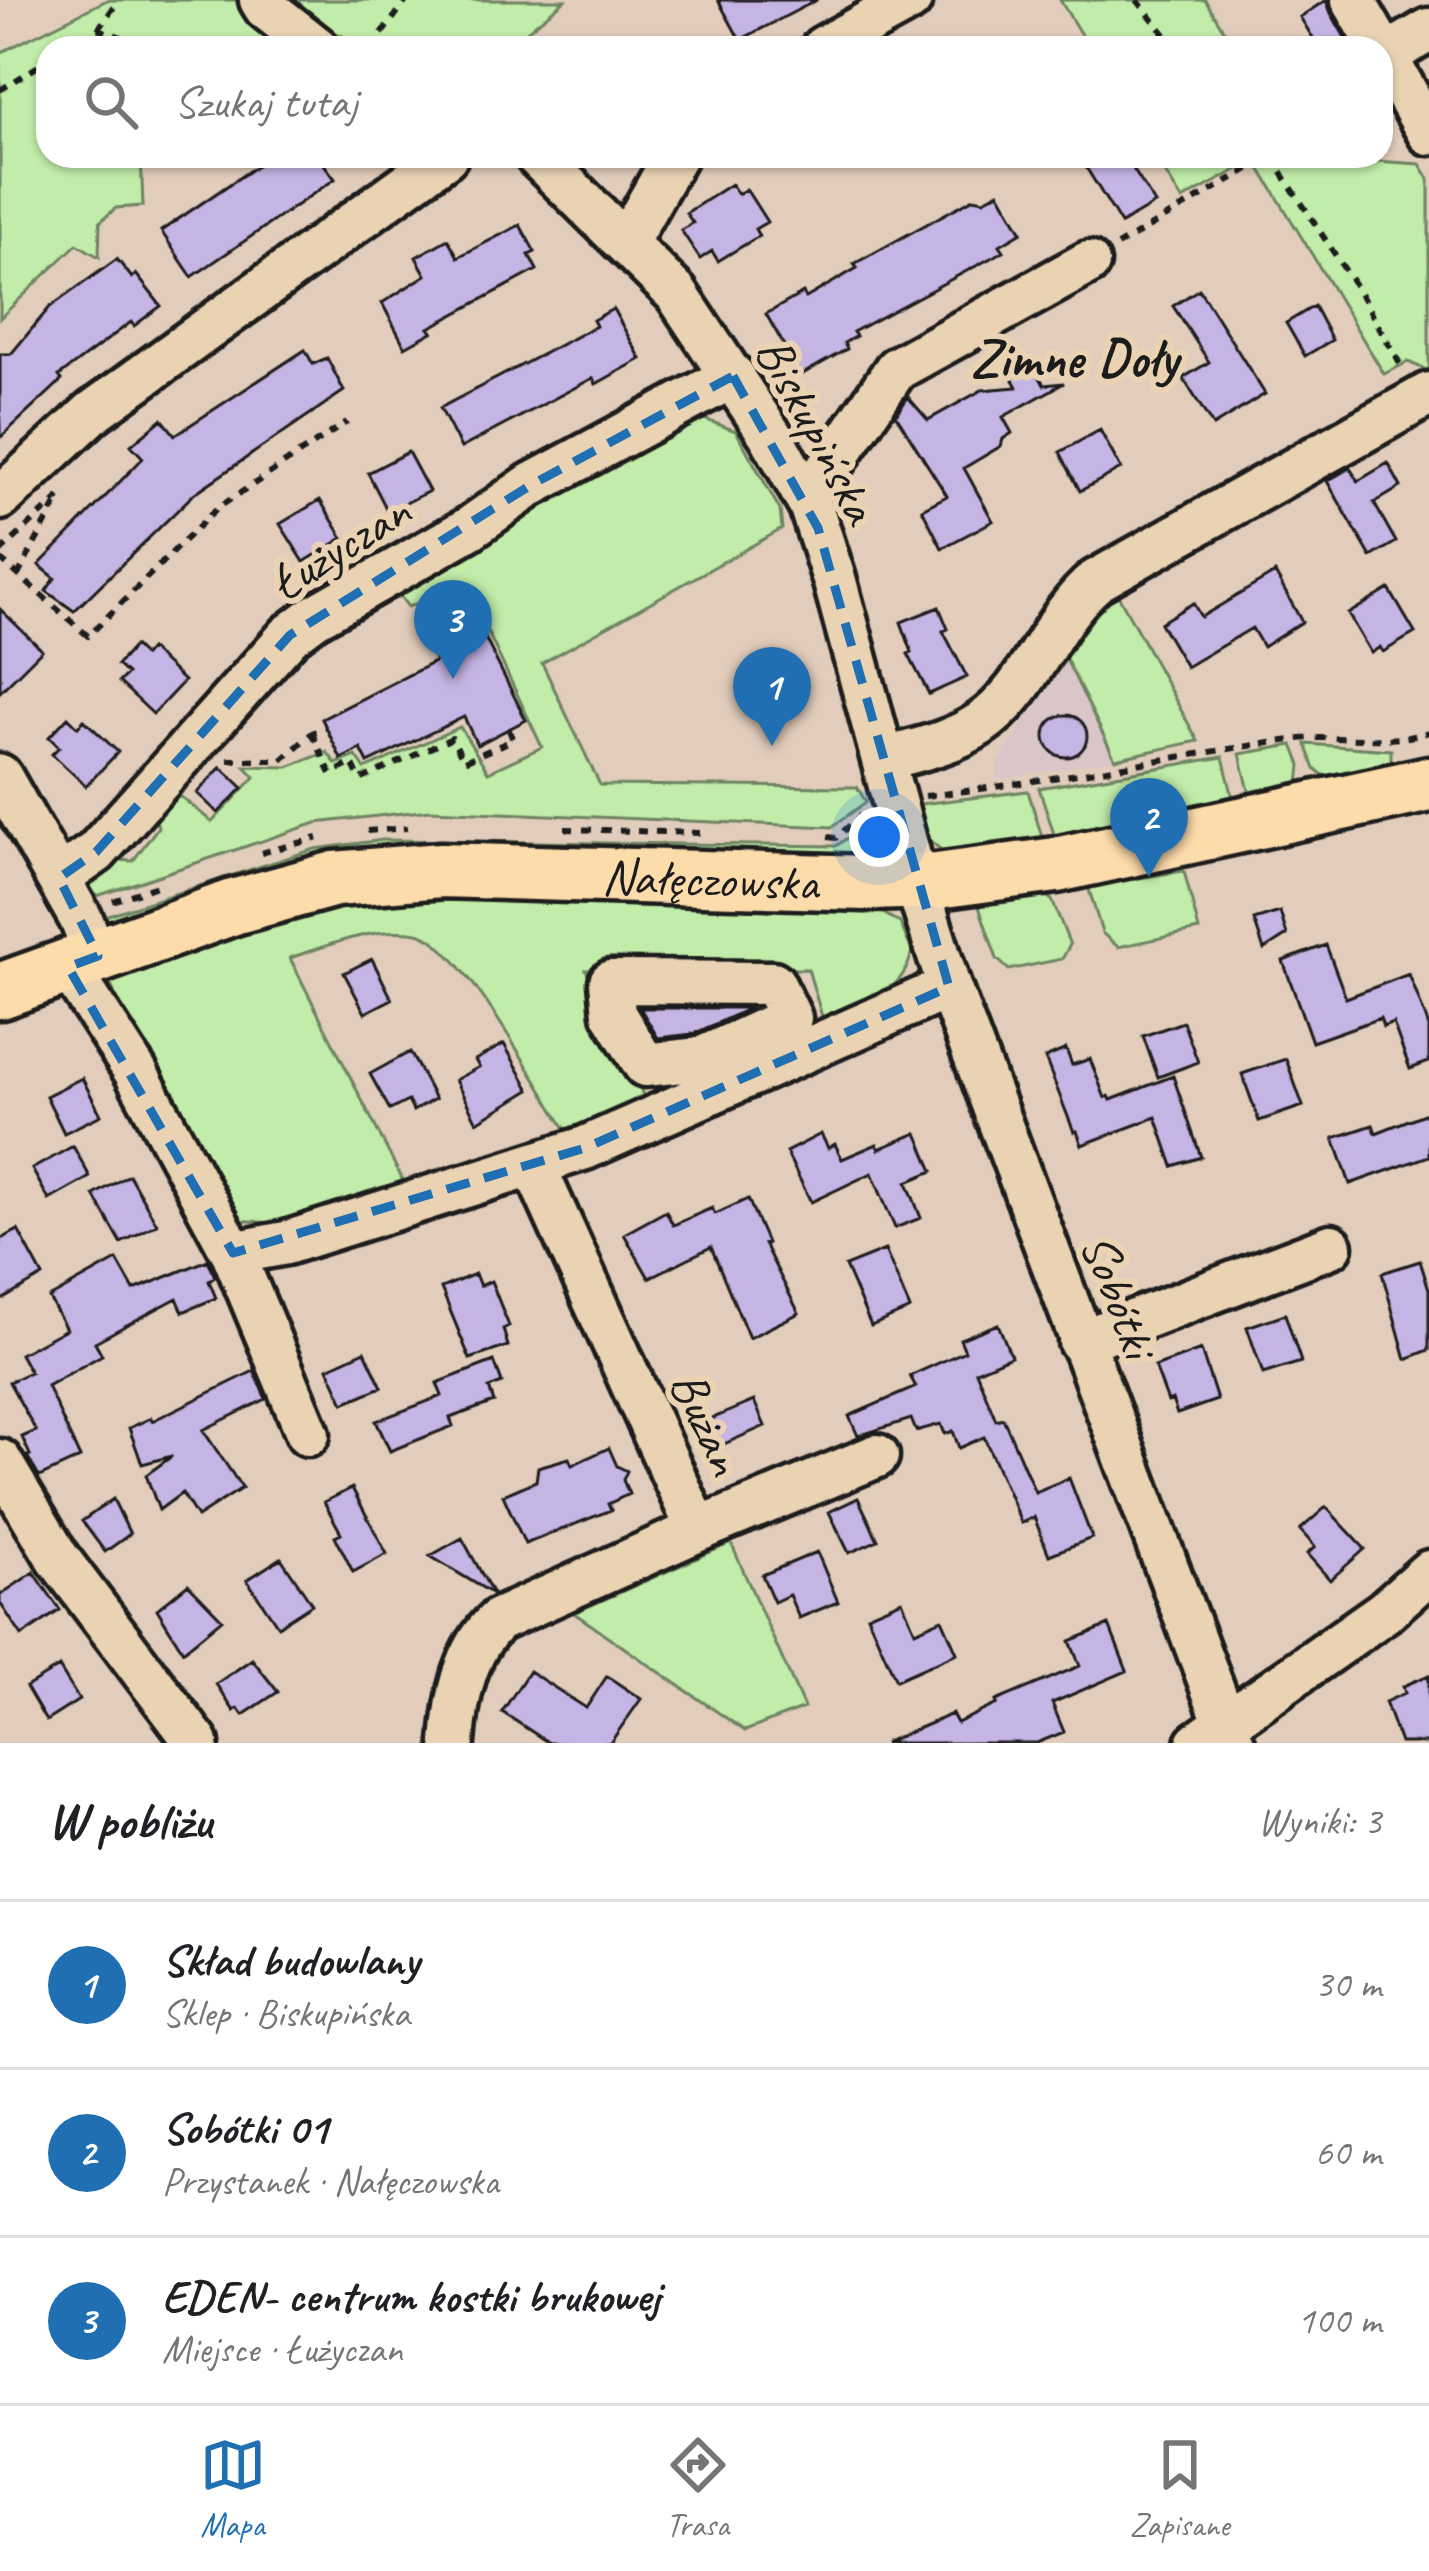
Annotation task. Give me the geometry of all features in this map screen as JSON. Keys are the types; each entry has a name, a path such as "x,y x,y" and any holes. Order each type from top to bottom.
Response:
{"main road":[{"name":"Nałęczowska","path":"0,992 262,897 335,879 388,873 518,871 916,882 1015,873 1429,784"}],"street":[{"path":"261,0 302,36"},
{"path":"845,36 910,0"},
{"path":"1353,0 1373,36"},
{"path":"1393,46 1429,30"},
{"path":"1393,70 1429,133"},
{"path":"0,498 93,412 429,168"},
{"name":"Biskupińska","path":"549,168 676,293 734,376 801,489 835,581 916,882"},
{"path":"626,242 668,168"},
{"path":"801,489 832,464 896,369 1088,262"},
{"name":"Łużyczan","path":"58,878 96,852 290,635 314,617 470,528 579,457 734,376"},
{"path":"884,759 952,740 999,709 1016,691 1060,618 1096,580 1424,396"},
{"path":"0,776 58,878 82,962 233,1253 308,1434"},
{"name":"Sobótki","path":"916,882 949,987 1219,1737"},
{"path":"233,1253 286,1243 534,1166 708,1076 949,987"},
{"name":"Bużan","path":"453,1743 470,1655 499,1620 698,1530 534,1166"},
{"path":"1080,1342 1331,1246"},
{"path":"698,1530 877,1456"},
{"path":"0,1462 57,1557 197,1743"},
{"path":"1219,1737 1384,1612 1429,1572"}],"path":[{"path":"87,36 98,29 119,0"},
{"path":"380,36 407,0"},
{"path":"1137,0 1166,36"},
{"path":"98,29 119,36"},
{"path":"0,90 36,68"},
{"path":"1088,262 1250,168"},
{"path":"1279,168 1424,396"},
{"path":"18,575 60,497 0,555 18,575 88,636 216,509 346,422"},
{"path":"220,760 282,760 312,733 326,727"},
{"path":"312,733 331,774 352,764 360,780 452,738 464,761 513,740 509,730"},
{"path":"910,798 1298,739 1400,742 1429,732"}],"highlighted area":[{"path":"733,376 818,528 949,987 585,1148 233,1253 68,967 98,956 59,878 96,852 290,635 531,485"}],"shaded area":[{"path":"1064,655 1115,759 998,780 997,765"}],"green space":[{"path":"107,0 238,0 274,36 36,36 36,168 141,168 143,206 116,208 100,222 99,257 77,244 0,318 0,53"},
{"path":"284,0 565,0 521,36 343,36 313,22"},
{"path":"1060,0 1205,0 1228,36 1082,36"},
{"path":"1420,164 1429,179 1429,371 1408,362 1384,374 1260,168"},
{"path":"1162,168 1240,168 1182,200"},
{"path":"696,416 736,431 780,510 782,529 542,663 600,785 857,787 866,802 832,827 430,810 316,823 97,896 87,888 112,860 133,861 158,827 153,810 175,792 212,822 255,777 245,766 288,767 327,752 336,764 356,756 365,769 460,727 488,772 542,747 465,584 408,607 393,587"},
{"path":"1118,595 1198,741 1115,759 1064,655 1089,613"},
{"path":"1306,744 1391,750 1391,766 1333,782 1315,769"},
{"path":"1293,745 1301,765 1299,786 1252,803 1240,754"},
{"path":"1223,757 1236,810 1069,844 1055,837 1039,788"},
{"path":"1028,791 1046,850 948,856 921,833 912,805"},
{"path":"882,813 880,842 859,860 391,854 115,930 105,916 315,849 383,840 836,846"},
{"path":"1184,871 1199,930 1118,947 1102,933 1088,886"},
{"path":"1045,895 1052,900 1070,945 1062,959 1009,970 997,959 978,904"},
{"path":"481,899 868,904 900,923 912,951 907,967 890,989 823,1020 808,969 586,970 644,1097 566,1130 476,988 435,942 417,933 384,932 290,958 403,1181 272,1223 239,1220 148,1073 106,973 326,906"},
{"path":"731,1543 804,1708 745,1731 574,1613"}],"building":[{"path":"718,0 817,0 748,36 738,36"},
{"path":"1326,0 1344,36 1312,36 1300,17"},
{"path":"253,168 327,168 335,179 192,277 161,231"},
{"path":"1086,168 1132,168 1155,204 1121,224"},
{"path":"731,184 738,194 746,189 767,222 755,229 759,236 718,261 712,251 700,259 681,230 693,223 686,213"},
{"path":"999,192 1022,232 1000,245 1004,251 853,332 856,336 844,343 847,349 801,375 766,314 803,293 806,298 857,268 854,264 974,198 984,200"},
{"path":"520,225 535,252 529,255 537,270 429,328 432,332 405,347 382,303 426,275 416,257 448,239 458,257"},
{"path":"117,259 132,278 136,274 161,306 134,326 131,322 59,376 62,380 0,438 0,354 11,354 50,307"},
{"path":"1199,289 1265,394 1213,426 1183,378 1209,362 1173,306"},
{"path":"1314,306 1332,340 1305,356 1286,323"},
{"path":"613,309 641,359 596,384 593,378 461,448 440,408 596,326 593,320"},
{"path":"305,350 313,364 327,358 344,391 195,493 74,611 46,591 55,578 39,565 143,458 131,445 162,419 175,435"},
{"path":"1029,357 1044,385 1064,383 1003,417 1012,433 1001,446 964,468 993,521 942,548 922,509 947,496 896,415 908,397 928,420 982,390 1017,387 1007,369"},
{"path":"1100,430 1121,469 1080,491 1060,452"},
{"path":"408,452 429,491 388,512 368,473"},
{"path":"1388,463 1401,487 1374,503 1396,542 1371,557 1327,481 1350,468 1358,481"},
{"path":"320,500 343,538 304,562 280,524"},
{"path":"1275,573 1302,622 1263,647 1252,628 1186,667 1160,623 1193,603 1201,617"},
{"path":"1389,589 1415,633 1383,652 1380,647 1371,653 1348,614"},
{"path":"467,602 526,720 477,745 464,717 368,763 361,749 341,759 322,719 436,661 419,625"},
{"path":"939,607 948,629 943,631 967,677 929,694 908,654 912,652 901,622"},
{"path":"0,609 42,650 0,692"},
{"path":"134,646 144,656 150,649 184,681 153,714 119,682 127,674 117,665"},
{"path":"1066,715 1081,721 1087,736 1081,751 1066,757 1051,751 1045,736 1051,721"},
{"path":"68,717 78,727 84,720 118,752 86,786 52,754 59,747 49,737"},
{"path":"221,767 243,788 218,813 197,793"},
{"path":"1280,912 1287,935 1264,950 1254,920"},
{"path":"1326,945 1346,998 1409,974 1429,1027 1429,1062 1410,1069 1393,1023 1383,1027 1380,1018 1312,1042 1283,961"},
{"path":"372,959 392,999 365,1013 344,973"},
{"path":"640,1008 750,1008 693,1034 658,1038"},
{"path":"1183,1022 1198,1062 1158,1077 1143,1036"},
{"path":"504,1044 530,1090 477,1122 455,1080 479,1067 475,1060"},
{"path":"1066,1049 1072,1065 1090,1059 1105,1098 1111,1100 1173,1076 1201,1157 1173,1166 1156,1117 1082,1145 1045,1058"},
{"path":"410,1052 435,1099 413,1111 408,1101 390,1110 370,1074"},
{"path":"1286,1059 1303,1106 1259,1121 1242,1074"},
{"path":"82,1078 101,1115 64,1133 46,1096"},
{"path":"1429,1112 1429,1156 1350,1184 1334,1138 1373,1125 1376,1133"},
{"path":"917,1133 933,1171 907,1182 921,1218 895,1228 872,1173 811,1202 786,1152 821,1134 828,1148 835,1144 842,1159"},
{"path":"73,1146 90,1177 49,1200 32,1169"},
{"path":"129,1175 157,1224 121,1243 94,1195"},
{"path":"748,1199 764,1244 799,1313 749,1338 711,1247 649,1278 624,1234 666,1211 673,1225"},
{"path":"18,1230 43,1276 0,1301 0,1240"},
{"path":"885,1250 910,1309 871,1326 845,1266"},
{"path":"117,1260 134,1290 208,1260 216,1298 183,1312 177,1298 95,1342 102,1355 47,1386 80,1458 39,1477 22,1437 36,1431 9,1382 30,1372 20,1354 66,1329 49,1298"},
{"path":"1420,1261 1429,1289 1429,1350 1406,1359 1382,1273"},
{"path":"475,1274 480,1286 491,1281 509,1326 503,1329 508,1346 470,1359 441,1288"},
{"path":"1285,1314 1301,1362 1263,1374 1247,1327"},
{"path":"998,1324 1011,1356 976,1371 996,1420 1003,1418 1035,1492 1069,1478 1092,1538 1049,1555 1034,1517 1021,1523 984,1437 959,1448 953,1431 945,1434 941,1424 916,1431 911,1419 858,1436 849,1416 916,1387 910,1376 965,1351 960,1339"},
{"path":"1201,1350 1217,1400 1177,1414 1155,1367"},
{"path":"365,1351 382,1387 344,1403 328,1368"},
{"path":"494,1361 502,1383 489,1388 494,1402 450,1418 453,1426 390,1451 376,1421 442,1396 437,1383"},
{"path":"254,1371 266,1399 203,1430 242,1488 197,1517 182,1493 159,1510 146,1475 172,1456 142,1464 129,1428"},
{"path":"754,1401 765,1426 717,1447 706,1421"},
{"path":"609,1448 617,1466 627,1471 623,1480 629,1494 608,1504 611,1510 525,1544 503,1495 536,1481 538,1467 569,1458 572,1465"},
{"path":"352,1488 387,1554 353,1572 335,1536 341,1533 324,1502"},
{"path":"858,1498 878,1540 849,1553 829,1512"},
{"path":"113,1499 130,1534 105,1552 82,1521"},
{"path":"1326,1507 1365,1549 1330,1580 1307,1554 1315,1547 1300,1530"},
{"path":"462,1538 493,1594 430,1556"},
{"path":"817,1552 838,1602 799,1618 789,1595 774,1602 762,1575"},
{"path":"281,1558 312,1604 278,1626 247,1580"},
{"path":"34,1572 60,1610 22,1636 0,1603 0,1595"},
{"path":"188,1584 222,1619 183,1651 157,1609"},
{"path":"902,1600 915,1631 942,1619 957,1653 896,1680 867,1615"},
{"path":"1109,1625 1127,1671 1052,1703 1064,1732 1037,1743 884,1743 952,1714 957,1723 1080,1666 1070,1641"},
{"path":"252,1659 278,1692 243,1715 238,1708 234,1711 216,1684"},
{"path":"59,1667 79,1700 46,1721 26,1687"},
{"path":"529,1671 586,1708 607,1676 641,1699 610,1743 549,1743 502,1712"},
{"path":"1429,1675 1429,1743 1400,1743 1385,1702 1405,1693 1403,1686"}],"place":[{"name":"EDEN- centrum kostki brukowej","path":"453,679"},
{"name":"Skład budowlany","path":"772,746"},
{"name":"Sobótki 01","path":"1149,877"}],"district":[{"name":"Zimne Doły","path":"1074,357"}]}
